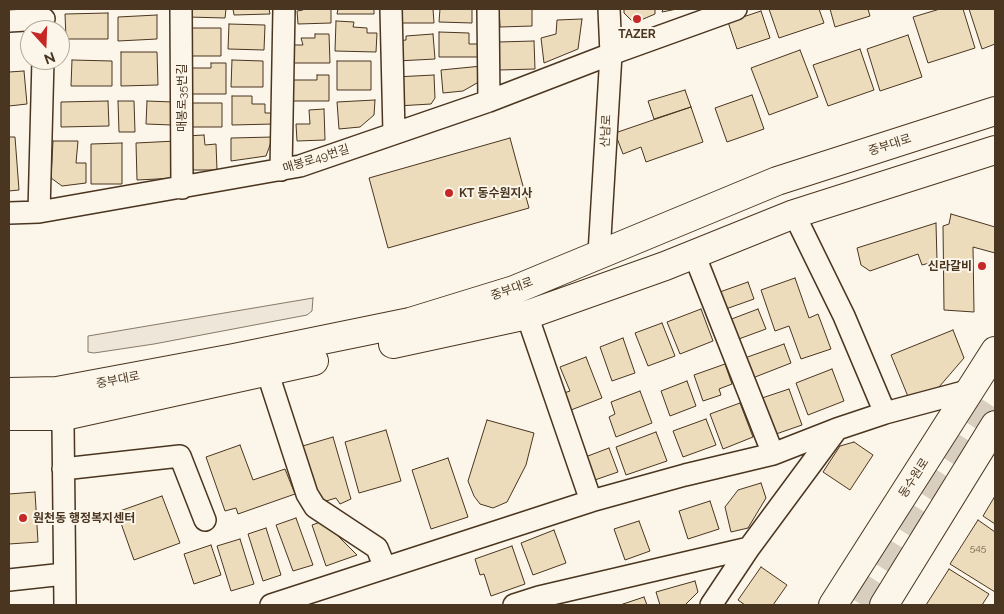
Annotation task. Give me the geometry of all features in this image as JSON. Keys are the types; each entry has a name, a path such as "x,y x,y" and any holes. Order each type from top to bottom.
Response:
{"main road":[{"name":"중부대로","path":"9,392 57,391 234,358 410,322 514,290 777,181 995,111"},
{"name":"중부대로","path":"9,416 64,416 527,315 694,254 794,214 993,152"},
{"name":"동수원로","path":"834,605 995,351"},
{"path":"884,605 995,425"}],"street":[{"name":"매봉로35번길","path":"182,9 182,188"},
{"path":"282,170 284,9"},
{"path":"391,9 394,133"},
{"path":"488,9 488,101"},
{"name":"산남로","path":"599,254 611,54 609,9"},
{"name":"매봉로49번길","path":"9,213 39,212 300,166 488,101 725,11"},
{"path":"9,21 44,19"},
{"path":"39,212 43,70"},
{"path":"794,214 844,316 885,413"},
{"path":"694,254 773,454"},
{"path":"527,315 591,501"},
{"path":"267,371 307,494 315,506 377,548 385,568"},
{"path":"272,605 591,501 685,475 773,454 885,413 971,390"},
{"path":"64,416 62,424 65,605"},
{"path":"711,605 749,548 837,429"},
{"path":"63,469 180,456 205,520"},
{"path":"514,605 541,601 749,548"},
{"path":"9,580 64,574"}],"shaded area":[{"path":"313,298 312,311 307,315 154,344 94,353 88,352 88,336"}],"building":[{"path":"188,9 226,9 225,18 188,17"},
{"path":"233,9 269,9 270,14 234,15"},
{"path":"303,9 331,9 331,23 298,24 297,11"},
{"path":"338,9 374,9 374,14 337,14"},
{"path":"397,9 433,9 434,23 397,23"},
{"path":"440,9 472,9 472,23 439,22"},
{"path":"499,9 532,9 532,26 500,27"},
{"name":"TAZER","path":"624,9 655,9 655,14 634,23 624,13"},
{"path":"663,9 677,9 662,12"},
{"path":"769,9 819,9 824,23 779,38"},
{"path":"830,9 868,9 870,16 835,27"},
{"path":"940,9 963,9 975,48 928,63 913,17"},
{"path":"969,9 995,9 995,44 982,49"},
{"path":"761,11 770,38 737,49 728,22"},
{"path":"108,13 108,39 70,39 70,20 65,20 65,14"},
{"path":"157,15 157,39 118,41 118,17"},
{"path":"582,19 578,49 544,63 541,38 556,34 557,20"},
{"path":"336,21 354,22 353,27 367,28 367,33 377,33 376,52 335,51"},
{"path":"229,24 265,25 264,50 228,49"},
{"path":"188,28 221,28 221,56 188,56"},
{"path":"439,32 469,33 469,44 478,44 478,57 439,57"},
{"path":"315,34 329,34 330,63 292,63 292,45 303,45 301,38 315,38"},
{"path":"433,34 435,59 397,61 397,41 406,40 406,36"},
{"path":"908,35 922,77 880,91 867,49"},
{"path":"534,41 535,69 499,70 498,42"},
{"path":"860,49 874,90 828,106 813,65"},
{"path":"800,50 818,97 769,115 751,68"},
{"path":"121,52 157,52 158,85 121,86"},
{"path":"72,60 112,61 112,86 71,86"},
{"path":"232,60 263,61 263,87 231,87"},
{"path":"337,61 371,61 371,90 337,90"},
{"path":"211,63 226,63 226,94 186,94 187,68 211,68"},
{"path":"482,66 480,79 477,83 463,91 443,93 441,70"},
{"path":"24,71 27,104 9,106 9,72"},
{"path":"317,75 329,75 329,101 291,101 291,80 317,80"},
{"path":"434,75 435,98 431,104 397,106 395,77"},
{"path":"685,90 691,107 654,119 648,101"},
{"path":"752,95 764,129 727,142 715,108"},
{"path":"232,96 252,96 252,104 265,104 265,113 274,113 274,124 232,125"},
{"path":"375,100 374,115 360,127 339,129 337,102"},
{"path":"108,101 109,126 61,127 61,102"},
{"path":"118,101 134,101 135,132 119,132"},
{"path":"147,101 173,102 172,125 146,124"},
{"path":"186,103 222,103 222,127 186,127"},
{"path":"691,107 703,142 646,162 641,147 623,154 615,133"},
{"path":"324,109 325,140 297,141 296,124 310,124 309,110"},
{"path":"204,135 205,145 216,144 217,170 194,170 187,162 186,136"},
{"path":"9,137 15,137 19,190 9,191"},
{"path":"273,137 266,156 231,161 231,138"},
{"name":"KT 동수원지사","path":"510,138 529,208 388,248 369,178"},
{"path":"53,141 78,141 76,163 86,163 86,183 62,186 51,178"},
{"path":"176,141 178,178 137,180 136,143"},
{"path":"122,143 122,184 91,184 91,144"},
{"path":"951,214 995,227 995,253 973,247 974,312 944,310 943,226 949,224"},
{"path":"936,223 937,261 922,265 918,254 870,271 861,265 857,248"},
{"path":"795,278 809,318 818,314 831,349 801,359 789,326 775,331 761,290"},
{"path":"748,282 754,299 723,310 717,293"},
{"path":"701,309 713,341 680,354 667,322"},
{"path":"758,309 766,329 736,340 729,320"},
{"path":"662,323 675,356 648,366 635,333"},
{"path":"953,330 964,358 939,387 909,399 891,355"},
{"path":"623,338 635,373 612,381 600,347"},
{"path":"784,344 791,363 750,379 742,359"},
{"path":"586,357 602,398 571,410 564,393 570,391 560,367"},
{"path":"725,364 732,384 719,389 721,395 703,401 694,375"},
{"path":"832,369 844,401 808,415 796,383"},
{"path":"687,381 696,406 670,416 661,391"},
{"path":"789,389 802,425 776,434 762,398"},
{"path":"640,391 652,423 616,437 609,417 615,414 611,402"},
{"path":"740,403 753,437 723,449 710,414"},
{"path":"706,419 716,445 683,457 673,431"},
{"path":"487,420 534,433 526,465 507,502 493,508 480,504 474,496 468,481"},
{"path":"386,430 401,481 359,493 345,442"},
{"path":"656,432 667,461 626,475 616,447"},
{"path":"333,437 351,499 340,504 336,498 326,501 312,492 296,448"},
{"path":"854,442 873,455 850,490 823,472 840,446"},
{"path":"240,445 253,480 285,469 295,494 238,514 236,508 225,511 206,457"},
{"path":"609,448 618,472 589,482 580,459"},
{"path":"448,458 468,517 431,529 412,470"},
{"path":"761,483 766,498 748,528 731,532 725,507 738,490"},
{"name":"원천동 행정복지센터","path":"35,492 38,542 9,544 9,494"},
{"path":"162,496 180,543 134,560 117,512"},
{"path":"995,496 995,524 983,516"},
{"path":"710,501 719,529 688,539 679,511"},
{"path":"296,518 313,565 293,571 276,525"},
{"path":"978,520 995,532 995,592 950,564"},
{"path":"323,521 357,555 326,566 312,525"},
{"path":"639,521 650,551 625,560 614,529"},
{"path":"266,528 281,575 263,581 248,534"},
{"path":"554,530 566,563 533,575 521,543"},
{"path":"240,539 254,584 231,591 217,546"},
{"path":"211,545 221,575 194,584 184,554"},
{"path":"512,546 525,584 491,596 484,574 480,575 475,559"},
{"path":"761,567 787,585 773,605 745,605 738,600"},
{"path":"949,569 989,594 982,605 926,605"},
{"path":"695,581 698,592 685,605 660,605 656,592"},
{"path":"644,597 647,605 620,605"}],"tunnel":[{"path":"862,605 995,396"}],"place":[{"name":"TAZER","path":"637,19"},
{"name":"KT 동수원지사","path":"449,193"},
{"name":"신라갈비","path":"982,266"},
{"name":"원천동 행정복지센터","path":"23,518"}]}
